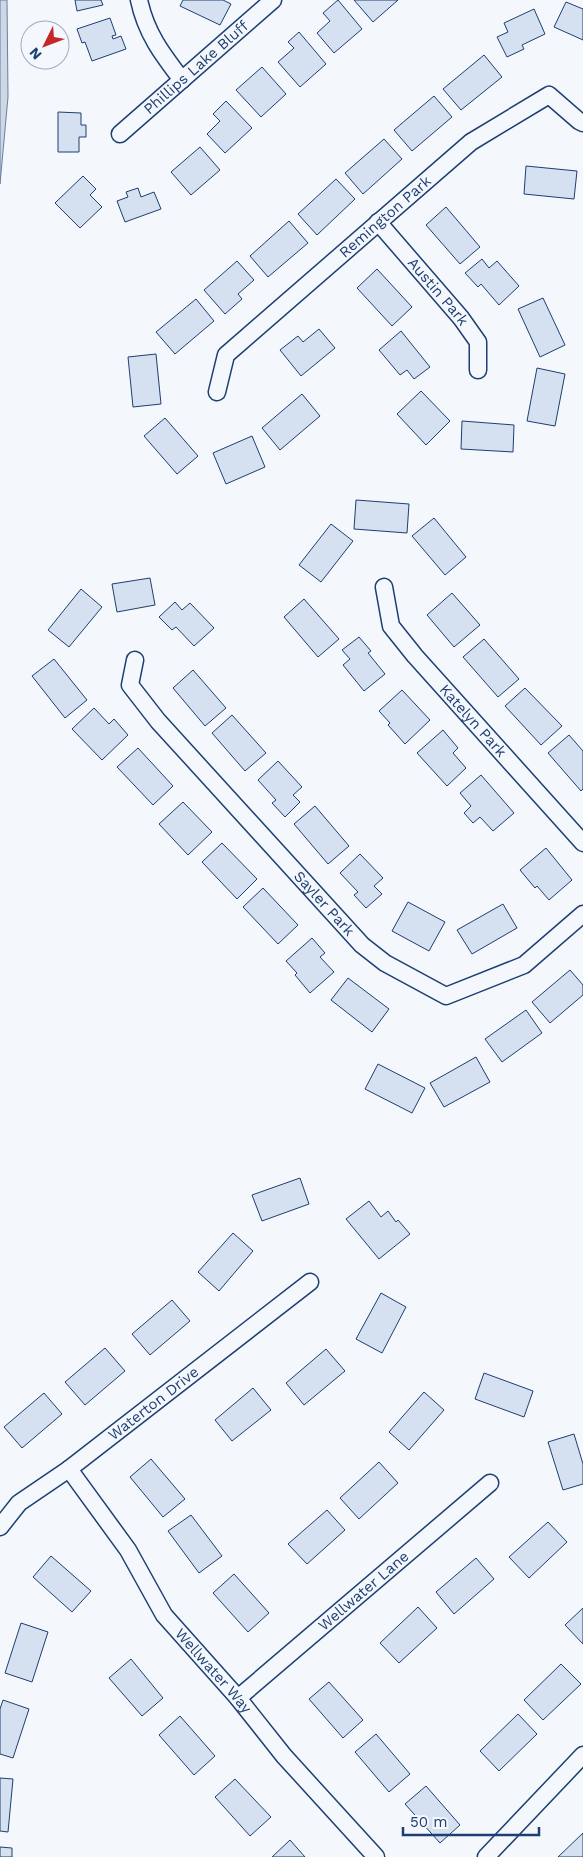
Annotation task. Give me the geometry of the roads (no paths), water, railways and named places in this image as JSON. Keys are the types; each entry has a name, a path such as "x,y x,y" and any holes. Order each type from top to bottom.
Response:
{"street":[{"path":"139,0 142,17 156,44 182,80"},
{"name":"Phillips Lake Bluff","path":"120,134 273,0"},
{"name":"Remington Park","path":"217,392 226,355 471,142 549,95 578,121 583,123"},
{"name":"Austin Park","path":"378,222 462,318 478,342 478,370"},
{"name":"Katelyn Park","path":"384,586 391,626 415,656 583,843"},
{"name":"Sayler Park","path":"134,660 130,685 158,721 362,945 385,963 446,996 524,965 583,914"},
{"name":"Waterton Drive","path":"0,1527 19,1503 70,1469 310,1282"},
{"name":"Wellwater Way","path":"70,1469 128,1550 164,1615 238,1698 284,1756 376,1857"},
{"name":"Wellwater Lane","path":"238,1698 490,1483"},
{"path":"486,1857 583,1755"}]}
